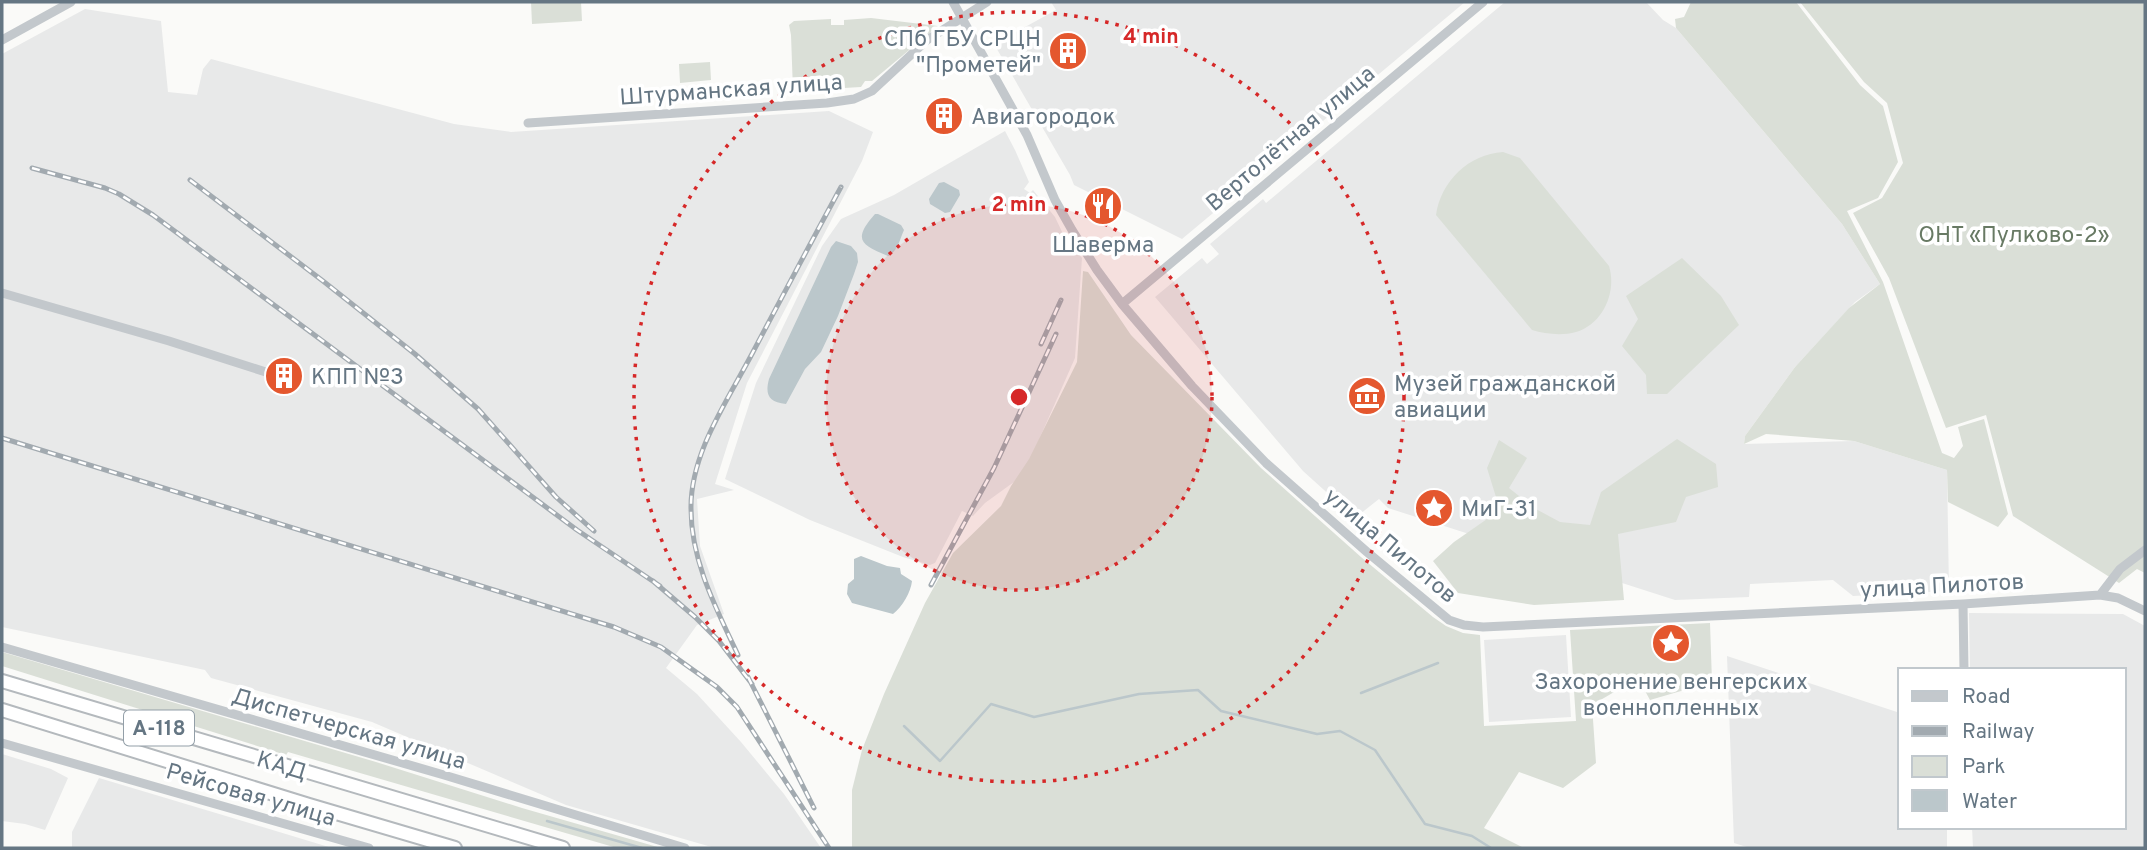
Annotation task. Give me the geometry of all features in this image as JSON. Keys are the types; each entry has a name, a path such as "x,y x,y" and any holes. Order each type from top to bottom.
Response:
{"highway":[{"name":"КАД","path":"2,681 563,848"},
{"name":"КАД","path":"2,710 455,848"}],"street":[{"path":"2,40 71,2"},
{"name":"улица Пилотов","path":"953,2 1027,135 1060,210 1097,271 1122,304 1192,386 1266,463 1449,620 1483,627 2100,595 2118,598 2145,611"},
{"name":"Штурманская улица","path":"528,122 854,100 872,91 927,40 986,2"},
{"name":"Вертолётная улица","path":"1122,304 1483,2"},
{"path":"2,293 169,341 280,378"},
{"path":"2100,595 2120,569 2145,550"},
{"path":"1963,604 1964,668"},
{"name":"Диспетчерская улица","path":"2,647 685,848"},
{"name":"Рейсовая улица","path":"2,743 369,848"}],"shaded area":[{"path":"1051,2 1465,2 1182,239 1074,185 994,44 1056,10"},
{"path":"1505,2 1646,2 1663,20 1676,28 1842,224 1880,284 1855,302 1795,367 1745,436 1744,444 1854,441 1947,470 1949,591 1853,596 1833,580 1750,584 1749,597 1675,600 1388,508 1379,499 1355,518 1303,471 1155,297 1202,258 1207,264 1219,254 1210,244 1263,199 1266,203"},
{"path":"85,9 161,21 168,92 197,95 203,69 211,59 454,124 511,132 829,111 873,132 862,161 747,383 715,484 734,490 697,499 700,546 724,614 697,625 666,668 697,694 741,742 784,794 821,848 715,848 566,805 372,722 211,678 205,670 2,627 2,54"},
{"path":"1005,131 1029,182 1024,189 1030,193 1033,190 1082,258 1075,358 1030,460 1014,482 985,503 973,516 962,511 935,563 930,565 810,520 725,479 756,383 822,246 841,219 894,195"},
{"path":"1969,613 2123,614 2145,626 2145,848 1973,848 1972,829 2126,829 2126,668 1970,668"},
{"path":"1566,635 1571,717 1489,722 1484,640"},
{"path":"1727,656 1898,712 1898,829 1947,829 1947,848 1750,848 1734,843"},
{"path":"2,754 51,769 68,778 45,830 2,821"},
{"path":"99,778 332,848 72,848 72,832"}],"green space":[{"path":"531,2 581,2 582,21 532,24"},
{"path":"1691,2 1796,2 1860,85 1883,106 1898,162 1878,198 1847,211 1883,282 1942,453 1954,458 1963,446 1958,427 1984,419 2008,514 1998,527 1948,502 1947,470 1854,441 1766,434 1744,444 1745,436 1795,367 1849,308 1880,284 1842,224 1676,28 1675,19 1684,17"},
{"name":"ОНТ «Пулково-2»","path":"1800,2 2145,2 2145,573 2137,569 2119,583 2013,516 1986,415 1946,428 1889,278 1853,213 1882,198 1903,163 1887,103 1864,82"},
{"path":"871,18 938,26 872,81 865,81 861,87 793,91 789,25 794,21 831,19 831,25 844,25 844,20"},
{"path":"710,62 711,80 680,83 679,64"},
{"path":"1503,152 1520,158 1609,266 1611,286 1606,306 1594,322 1576,332 1559,334 1532,330 1436,215 1444,191 1459,172 1479,158"},
{"path":"1682,258 1721,296 1739,325 1667,394 1647,394 1646,375 1622,346 1638,319 1626,296"},
{"path":"1083,271 1088,272 1131,335 1261,468 1433,617 1463,633 1480,635 1484,726 1576,721 1570,630 1710,623 1712,682 1650,700 1638,678 1592,705 1596,763 1563,788 1519,772 1484,828 1524,848 852,848 852,790 862,750 925,603 953,553 1001,506 1029,459 1077,362"},
{"path":"1677,439 1716,464 1718,487 1686,497 1676,522 1618,534 1624,600 1534,605 1458,593 1433,561 1454,542 1500,510 1487,468 1499,440 1527,458 1509,488 1534,508 1560,522 1590,525 1601,492"},
{"path":"2,652 661,848 617,848 288,752 286,755 2,666"}],"water":[{"path":"944,182 959,190 960,195 950,212 945,213 930,204 929,199 939,183"},
{"path":"875,214 901,225 904,230 896,248 888,256 863,241 864,230"},
{"path":"836,241 851,246 857,253 858,262 838,316 821,352 805,369 786,404 775,401 768,393 769,379"},
{"path":"861,556 900,568 901,574 912,581 906,599 893,614 852,603 847,594 848,584 854,579 854,559"}],"waterway":[{"path":"1361,693 1438,663"},
{"path":"904,726 940,761 991,704 1034,717 1139,694 1198,690 1221,711 1317,734 1340,731 1375,750 1425,824 1472,836 1491,848"},
{"path":"547,821 642,848"}],"railway":[{"path":"32,168 105,188 153,215 577,530 660,586"},
{"path":"190,180 415,354 478,409 556,497 594,531"},
{"path":"738,655 700,566 692,528 692,488 712,428 841,187"},
{"path":"1041,344 1061,300"},
{"path":"931,585 994,468 1056,334"},
{"path":"2,438 614,627 661,647 717,687 737,707 829,848"},
{"path":"653,581 719,641 752,684"},
{"path":"748,677 814,808"}],"place":[{"name":"СПб ГБУ СРЦН \"Прометей\"","path":"1068,51"},
{"name":"Авиагородок","path":"944,116"},
{"name":"Шаверма","path":"1103,206"},
{"name":"КПП №3","path":"284,376"},
{"name":"Музей гражданской авиации","path":"1367,396"},
{"name":"МиГ-31","path":"1434,508"},
{"name":"Захоронение венгерских военнопленных","path":"1671,643"}]}
